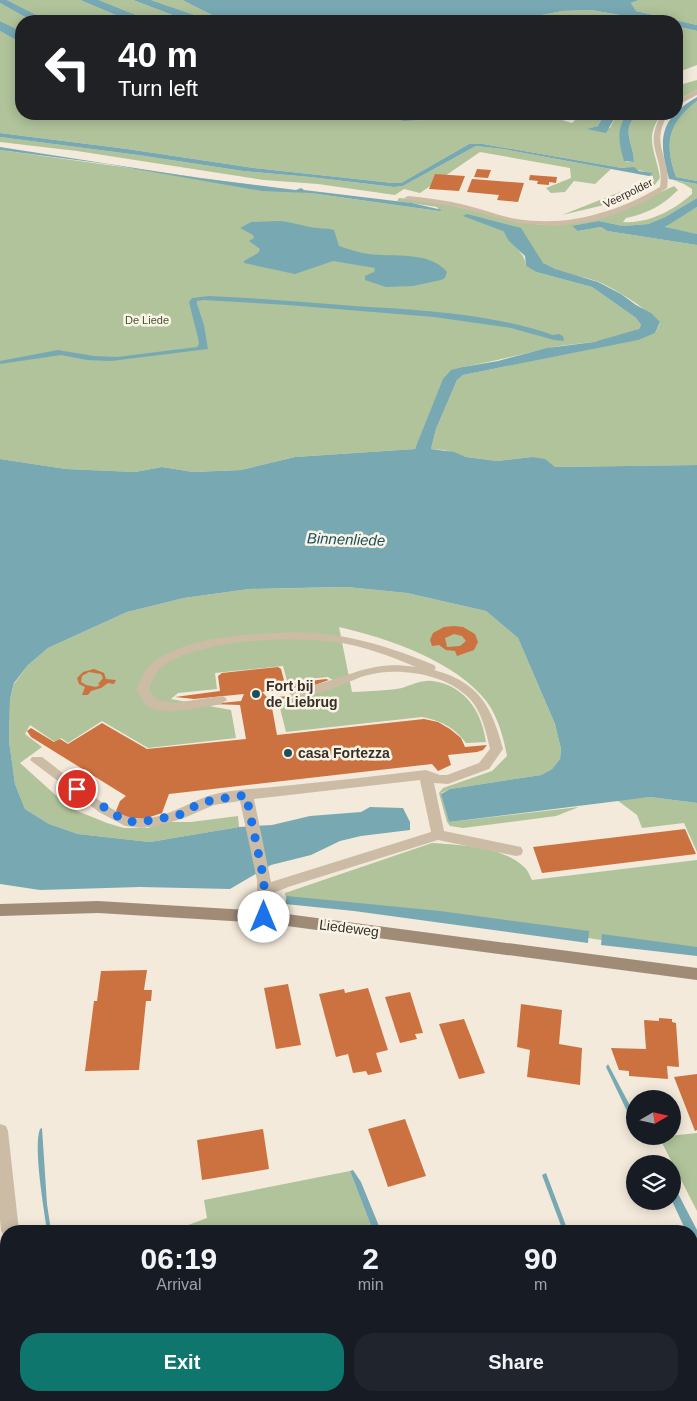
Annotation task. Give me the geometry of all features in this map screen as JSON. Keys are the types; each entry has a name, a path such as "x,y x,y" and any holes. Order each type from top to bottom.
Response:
{"street":[{"path":"683,100 697,92"},
{"name":"Veerpolder","path":"408,198 459,205 516,220 532,222 571,223 606,216 631,206 663,188 665,181 655,140 658,124 661,120"},
{"path":"37,760 104,809 125,821 141,822 179,815 212,800 246,795 426,775 438,780 448,779 484,766 497,749 491,725 474,696 452,680 393,652 334,638 307,636 260,637 218,642 178,654 158,664 145,680 143,691 154,704 174,707 221,700"},
{"path":"295,692 317,689 371,670 398,668 427,672 452,680"},
{"path":"426,775 438,835"},
{"path":"246,795 264,886 264,917"},
{"path":"264,886 284,883 438,835 516,851"},
{"name":"Liedeweg","path":"0,911 98,907 264,917 697,974"},
{"path":"0,1131 9,1225"}],"green space":[{"path":"7,0 80,0 116,15 36,15"},
{"path":"99,0 133,0 172,15 136,15"},
{"path":"151,0 182,0 212,15 195,15"},
{"path":"639,0 697,0 697,25 683,22 683,15 653,15 636,11 631,3"},
{"path":"0,3 21,15 15,15 15,28 0,21"},
{"path":"591,10 620,15 542,15 562,11"},
{"path":"683,28 697,31 697,65 683,70"},
{"path":"0,31 15,40 15,120 562,120 572,123 575,120 601,120 598,126 588,129 610,128 614,120 623,120 619,137 620,143 626,162 634,162 629,138 629,127 632,121 658,120 653,130 652,145 660,178 653,187 600,206 562,215 653,179 653,176 649,176 652,173 483,144 469,144 401,183 393,183 254,168 0,133"},
{"path":"697,80 697,90 683,97 683,84"},
{"path":"697,101 697,181 676,177 670,154 671,135 674,126 678,120 683,120 683,114"},
{"path":"0,137 243,171 394,187 403,186 476,146 503,149 611,169 595,184 574,181 565,192 551,193 546,188 571,178 570,168 480,152 420,193 404,189 395,195 318,184 264,180 77,151 0,142"},
{"name":"De Liede","path":"0,150 439,211 437,207 397,201 399,198 426,201 518,222 545,225 559,225 639,202 674,186 678,190 648,211 626,218 623,222 642,221 660,215 692,194 692,189 673,180 697,184 697,198 665,217 648,224 623,226 599,221 578,231 601,227 607,231 697,245 697,465 555,467 532,457 497,461 466,457 444,450 431,449 436,429 457,380 463,375 591,349 655,333 660,323 640,306 606,285 550,268 538,257 522,232 503,231 523,256 526,266 536,272 592,287 636,318 641,325 639,329 629,334 606,340 556,347 463,367 415,449 295,457 241,470 193,472 162,467 135,472 66,469 0,459"},
{"path":"697,207 697,234 665,228 668,224"},
{"path":"347,587 407,593 486,611 518,638 555,724 561,749 560,759 552,769 541,775 450,789 441,793 449,822 579,807 556,816 463,828 450,826 447,822 439,793 443,788 492,771 507,756 500,728 491,708 474,687 439,663 399,645 339,627 352,692 396,689 428,681 444,684 463,694 470,702 481,720 486,742 466,743 447,726 435,720 422,717 286,732 279,704 334,681 328,677 287,681 283,666 215,673 217,689 178,693 171,699 231,710 236,738 148,748 102,721 68,743 61,738 55,742 30,725 25,734 42,747 20,763 70,808 124,828 148,828 165,822 191,822 238,816 239,827 150,842 78,834 49,824 25,809 15,784 9,741 10,699 14,684 28,665 48,648 127,612 184,598 249,589"},
{"path":"650,797 697,803 697,852 684,823 642,828 637,815 617,800"},
{"path":"432,843 480,848 504,855 515,860 525,868 532,880 697,860 697,952 648,947 515,927 286,900 285,893"},
{"path":"697,1133 697,1211 681,1180 681,1155 668,1155 663,1145 681,1145 681,1135"},
{"path":"350,1171 371,1225 188,1225 207,1218 204,1200"}],"water":[{"path":"0,0 7,0 36,15 21,15 0,3"},
{"path":"80,0 99,0 136,15 116,15"},
{"path":"133,0 151,0 195,15 172,15"},
{"path":"182,0 639,0 631,3 636,11 653,15 620,15 591,10 562,11 542,15 212,15"},
{"path":"0,21 15,28 15,40 0,31"},
{"path":"683,22 697,25 697,31 683,28"},
{"path":"697,97 697,101 683,114 684,105"},
{"path":"601,120 614,120 606,133 587,129 598,126"},
{"path":"623,120 632,120 629,126 629,138 634,162 624,161 619,137"},
{"path":"670,120 678,120 674,126 670,144 672,165 676,177 697,181 697,184 669,179 665,165 663,141"},
{"path":"0,133 254,168 393,183 401,183 469,144 483,144 622,168 634,167 639,171 653,173 649,176 503,149 476,146 403,186 394,187 243,171 0,137"},
{"path":"0,147 199,178 296,190 301,188 304,190 412,203 442,210 310,193 262,191 107,164 0,150"},
{"path":"697,198 697,207 665,227 697,234 697,245 607,231 601,227 578,231 572,226 599,221 623,226 648,224 665,217"},
{"name":"Binnenliede","path":"467,214 521,228 543,263 555,269 598,282 651,313 660,322 655,333 638,340 463,375 457,380 436,429 431,449 454,452 466,457 497,461 532,457 545,459 555,467 697,465 697,803 650,797 449,822 441,794 450,789 541,775 552,769 560,759 561,749 555,724 518,638 486,611 407,593 347,587 249,589 184,598 127,612 48,648 28,665 14,683 10,699 9,741 15,784 25,809 49,824 78,834 150,842 239,827 272,825 310,816 361,812 370,807 403,808 410,822 410,830 361,836 340,841 311,855 271,865 230,889 140,887 40,890 0,884 0,459 66,469 135,472 162,467 193,472 241,470 295,457 415,449 443,379 451,370 498,361 547,348 594,342 639,329 641,325 636,318 592,287 536,272 526,266 525,256 509,241 503,231 463,216"},
{"path":"277,221 334,230 339,246 358,252 421,258 440,265 447,272 445,278 441,280 413,286 386,287 365,280 365,276 374,272 375,268 333,261 295,274 244,263 244,261 258,253 260,249 249,241 254,238 253,235 240,228 251,222"},
{"path":"209,296 404,309 479,317 553,335 559,334 563,336 564,341 511,328 434,317 203,300 197,301 197,304 204,325 208,349 111,361 87,360 61,355 0,364 0,361 58,350 94,356 117,357 197,347 199,344 198,338 189,302 192,298"},
{"path":"287,896 440,911 589,931 588,943 354,911 285,904"},
{"path":"602,934 697,947 697,956 601,945"},
{"path":"608,1064 626,1098 626,1109 606,1067"},
{"path":"42,1128 50,1225 46,1225 38,1163 40,1129"},
{"path":"353,1170 361,1182 379,1225 371,1225 350,1171"},
{"path":"546,1173 566,1225 561,1225 542,1175"},
{"path":"681,1199 694,1225 683,1225 676,1210 681,1210"}],"building":[{"path":"477,169 491,170 488,178 474,177"},
{"path":"435,174 465,176 459,191 429,189"},
{"path":"530,175 557,177 556,183 549,182 549,185 537,184 538,181 529,180"},
{"path":"472,179 524,183 518,202 497,200 499,195 467,192"},
{"path":"444,627 463,627 475,634 478,642 474,650 457,656 455,651 446,650 439,645 432,646 430,640 433,633","holes":["454,634 462,636 466,641 460,646 447,647 445,638"]},
{"path":"278,667 281,669 285,684 329,680 312,686 262,692 268,698 297,695 271,702 277,735 424,719 438,722 450,729 461,738 465,747 487,745 483,750 477,752 448,755 451,765 438,771 432,764 169,794 162,813 144,819 126,817 116,811 120,801 126,796 31,737 27,731 31,728 54,742 60,739 68,744 102,723 147,749 246,739 240,705 211,704 241,701 244,694 194,699 175,697 220,691 218,676 222,673"},
{"path":"94,669 104,673 106,679 116,680 114,684 108,683 101,688 91,691 88,695 82,695 85,687 79,684 77,678 83,672","holes":["89,672 101,674 103,678 98,684 100,685 96,687 81,682 82,676"]},
{"path":"685,829 696,854 542,873 533,847"},
{"path":"147,970 144,990 152,990 151,1001 146,1001 139,1070 85,1071 94,1001 97,1001 101,971"},
{"path":"288,984 301,1045 276,1049 264,988"},
{"path":"368,988 388,1050 376,1053 382,1072 368,1075 366,1071 353,1073 348,1054 336,1057 319,994 344,989 345,993"},
{"path":"410,992 423,1033 415,1034 417,1039 400,1043 385,997"},
{"path":"521,1004 562,1010 559,1044 582,1048 580,1085 527,1077 530,1050 517,1047"},
{"path":"659,1018 672,1019 672,1022 676,1023 679,1067 667,1066 668,1079 629,1076 629,1071 619,1070 611,1048 646,1049 644,1020 659,1021"},
{"path":"464,1019 485,1073 459,1079 439,1024"},
{"path":"697,1074 697,1130 695,1131 681,1095 681,1090 679,1090 674,1077"},
{"path":"405,1119 426,1176 388,1187 368,1129"},
{"path":"263,1129 269,1169 202,1180 197,1140"}],"place":[{"name":"Fort bij de Liebrug","path":"256,694"},
{"name":"casa Fortezza","path":"288,753"}],"route":[{"path":"77,789 104,809 125,821 141,822 179,815 212,800 246,795 264,880 264,917"}]}
